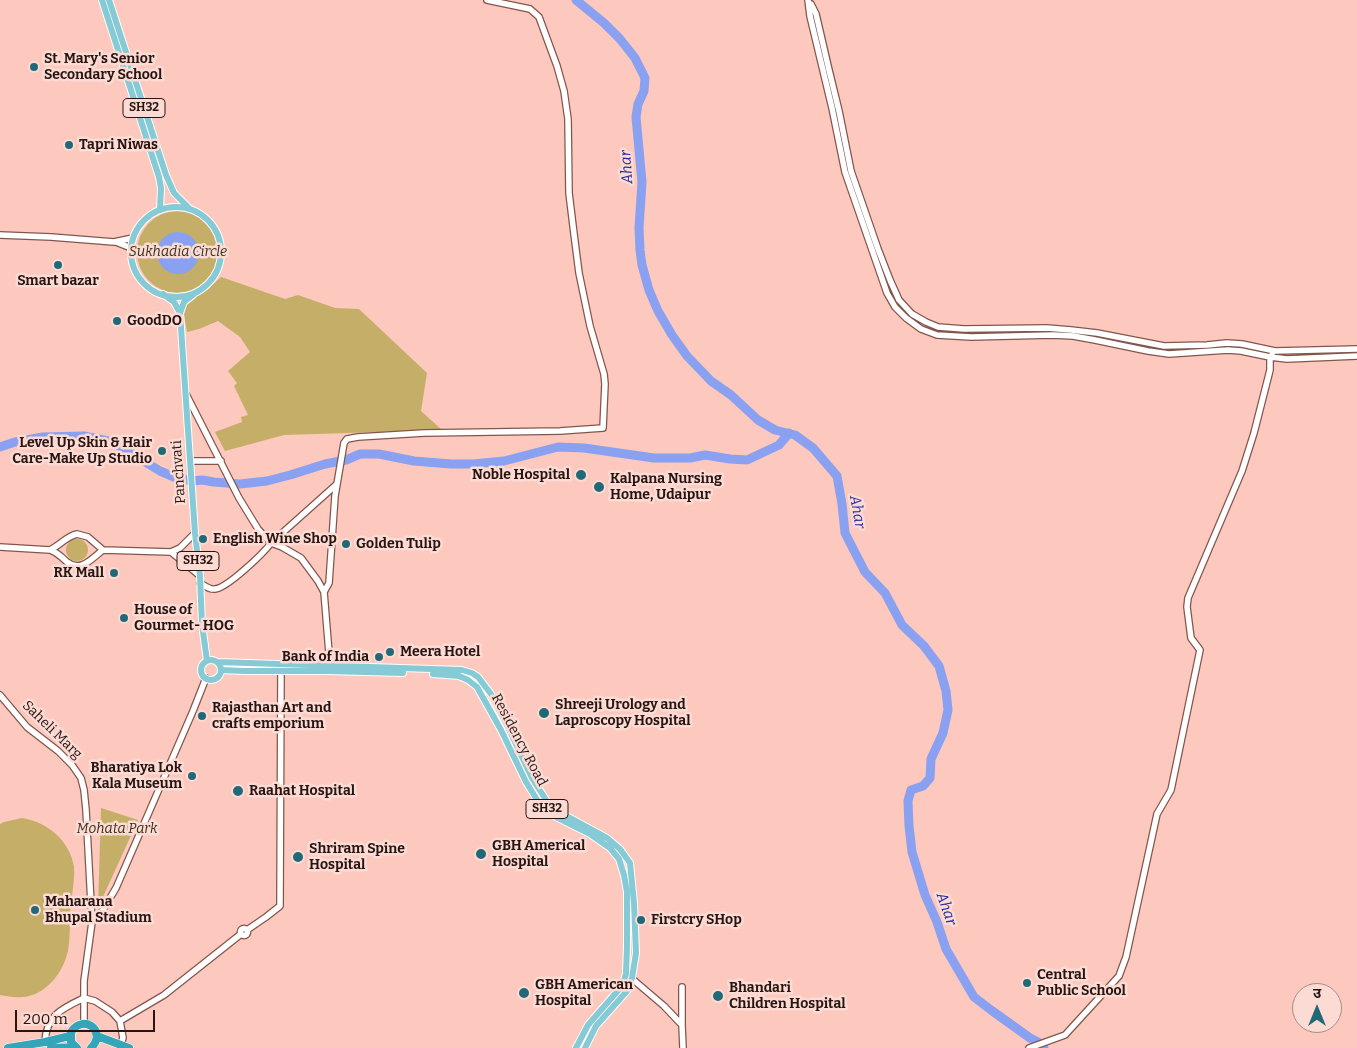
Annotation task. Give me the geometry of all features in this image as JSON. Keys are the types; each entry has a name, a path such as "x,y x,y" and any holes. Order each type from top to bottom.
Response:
{"highway":[{"path":"76,1047 71,1042 70,1036 75,1027 84,1024 93,1027 97,1036 96,1042 91,1048"},
{"path":"48,1045 70,1036"},
{"path":"97,1036 125,1046"},
{"path":"8,1048 48,1045 76,1047"},
{"path":"91,1048 102,1048"}],"main road":[{"name":"SH32","path":"102,0 159,177 161,188 160,210"},
{"name":"SH32","path":"109,0 166,175 174,192 190,209 204,216 220,238 222,248 218,270 208,283 184,302 180,313"},
{"path":"180,313 174,302 163,294 149,288 141,279 135,269 131,248 136,231 146,219 160,210 170,207 190,209"},
{"path":"163,294 179,296 195,292"},
{"name":"Panchvati","path":"180,313 203,629 207,661"},
{"name":"SH32","path":"207,661 204,663 202,672 206,678 215,679 220,676 221,670 327,668"},
{"path":"207,661 281,668"},
{"path":"217,662 221,670"},
{"name":"Residency Road","path":"327,668 459,676 468,680 477,687 502,730 526,782 539,803 556,817 590,834 610,848 619,859 627,892 629,976 588,1025 576,1048"},
{"path":"584,1048 596,1026 627,991 629,976"}],"street":[{"path":"324,592 329,583 339,467 344,443 347,439 424,432 560,431 604,428 604,374 590,326 574,238 569,193 568,119 562,83 539,17 530,9 487,0"},
{"path":"809,0 816,16 839,111 851,171 890,280 899,300 912,314 938,327 964,330 1047,328 1096,333 1164,346 1227,343 1275,351 1357,349"},
{"path":"809,0 810,16 845,172 887,293 895,307 921,329 937,335 971,337 1073,336 1169,354 1228,350 1270,358 1287,359 1357,356"},
{"path":"0,235 114,242 131,248"},
{"path":"114,242 133,238"},
{"path":"1029,1048 1065,1035 1119,976 1126,957 1157,814 1171,790 1200,650 1191,638 1186,607 1188,598 1242,471 1270,370 1270,358 1275,351"},
{"path":"185,392 239,498 258,530 271,543 301,558 311,569 324,592 328,640 327,668"},
{"path":"191,462 221,463"},
{"path":"171,552 200,580 213,589 218,588 238,575 266,551 271,543 337,484"},
{"path":"50,550 68,537 77,534 88,537 103,550 171,552 180,548 196,532"},
{"path":"0,547 50,550 58,553 75,566 86,564 103,550"},
{"path":"120,1021 164,995 241,934 242,929 247,930 280,906 281,668"},
{"path":"92,922 101,913 116,888 206,678"},
{"name":"Saheli Marg","path":"0,695 27,727 68,760 81,778 86,810 92,922 84,981 84,1024"},
{"path":"629,976 664,1006 682,1025"},
{"path":"682,987 682,1048"},
{"path":"48,1045 47,1030 53,1017 63,1008 84,998 95,1001 112,1012 120,1021 125,1046"}],"green space":[{"name":"Sukhadia Circle","path":"178,211 194,214 207,223 216,236 219,252 216,268 207,281 194,290 178,293 162,290 149,281 140,268 137,252 140,236 149,223 162,214"},
{"path":"221,277 285,299 298,295 335,308 359,309 427,373 421,411 442,430 284,435 225,451 215,432 242,422 241,417 248,415 234,386 237,383 228,371 250,352 240,337 218,321 187,332 184,315 187,301 209,288"},
{"path":"77,539 85,542 88,550 85,558 77,561 69,558 66,550 69,542"},
{"name":"Mohata Park","path":"101,808 138,820 98,908"},
{"name":"Maharana Bhupal Stadium","path":"22,818 32,820 49,828 63,841 72,858 74,872 69,946 66,959 58,975 46,987 31,995 17,997 0,995 0,824"}],"water":[{"path":"182,232 190,235 196,241 199,253 196,265 190,271 174,274 166,271 160,265 157,249 160,241 166,235"}],"waterway":[{"name":"Ahar","path":"576,0 620,39 635,58 645,78 644,91 638,104 636,117 642,182 639,228 640,250 649,290 658,311 687,356 711,381 731,395 758,420 775,430 795,435 813,448 837,476 845,533 865,572 885,593 902,625 924,646 939,666 946,691 948,710 943,733 931,759 930,778 923,786 911,790 908,801 912,852 925,895 946,949 974,997 1030,1038 1040,1043 1044,1048"},
{"path":"0,447 43,437 84,436 108,441 126,449 160,471 174,477 192,481 202,480 240,484 267,481 325,464 346,460 360,454 379,454 414,461 473,464 504,461 558,447 584,448 654,458 690,458 705,455 747,460 779,445 789,433"}],"place":[{"name":"St. Mary's Senior Secondary School","path":"34,67"},
{"name":"Tapri Niwas","path":"69,145"},
{"name":"Smart bazar","path":"58,265"},
{"name":"GoodDO","path":"117,321"},
{"name":"Level Up Skin & Hair Care-Make Up Studio","path":"162,451"},
{"name":"Noble Hospital","path":"581,475"},
{"name":"Kalpana Nursing Home, Udaipur","path":"599,487"},
{"name":"English Wine Shop","path":"203,539"},
{"name":"Golden Tulip","path":"346,544"},
{"name":"RK Mall","path":"114,573"},
{"name":"House of Gourmet- HOG","path":"124,618"},
{"name":"Meera Hotel","path":"390,652"},
{"name":"Bank of India","path":"379,657"},
{"name":"Shreeji Urology and Laproscopy Hospital","path":"544,713"},
{"name":"Rajasthan Art and crafts emporium","path":"202,716"},
{"name":"Bharatiya Lok Kala Museum","path":"192,776"},
{"name":"Raahat Hospital","path":"238,791"},
{"name":"GBH Americal Hospital","path":"481,854"},
{"name":"Shriram Spine Hospital","path":"298,857"},
{"name":"Maharana Bhupal Stadium","path":"35,910"},
{"name":"Firstcry SHop","path":"641,920"},
{"name":"Central Public School","path":"1027,983"},
{"name":"GBH American Hospital","path":"524,993"},
{"name":"Bhandari Children Hospital","path":"718,996"}]}
